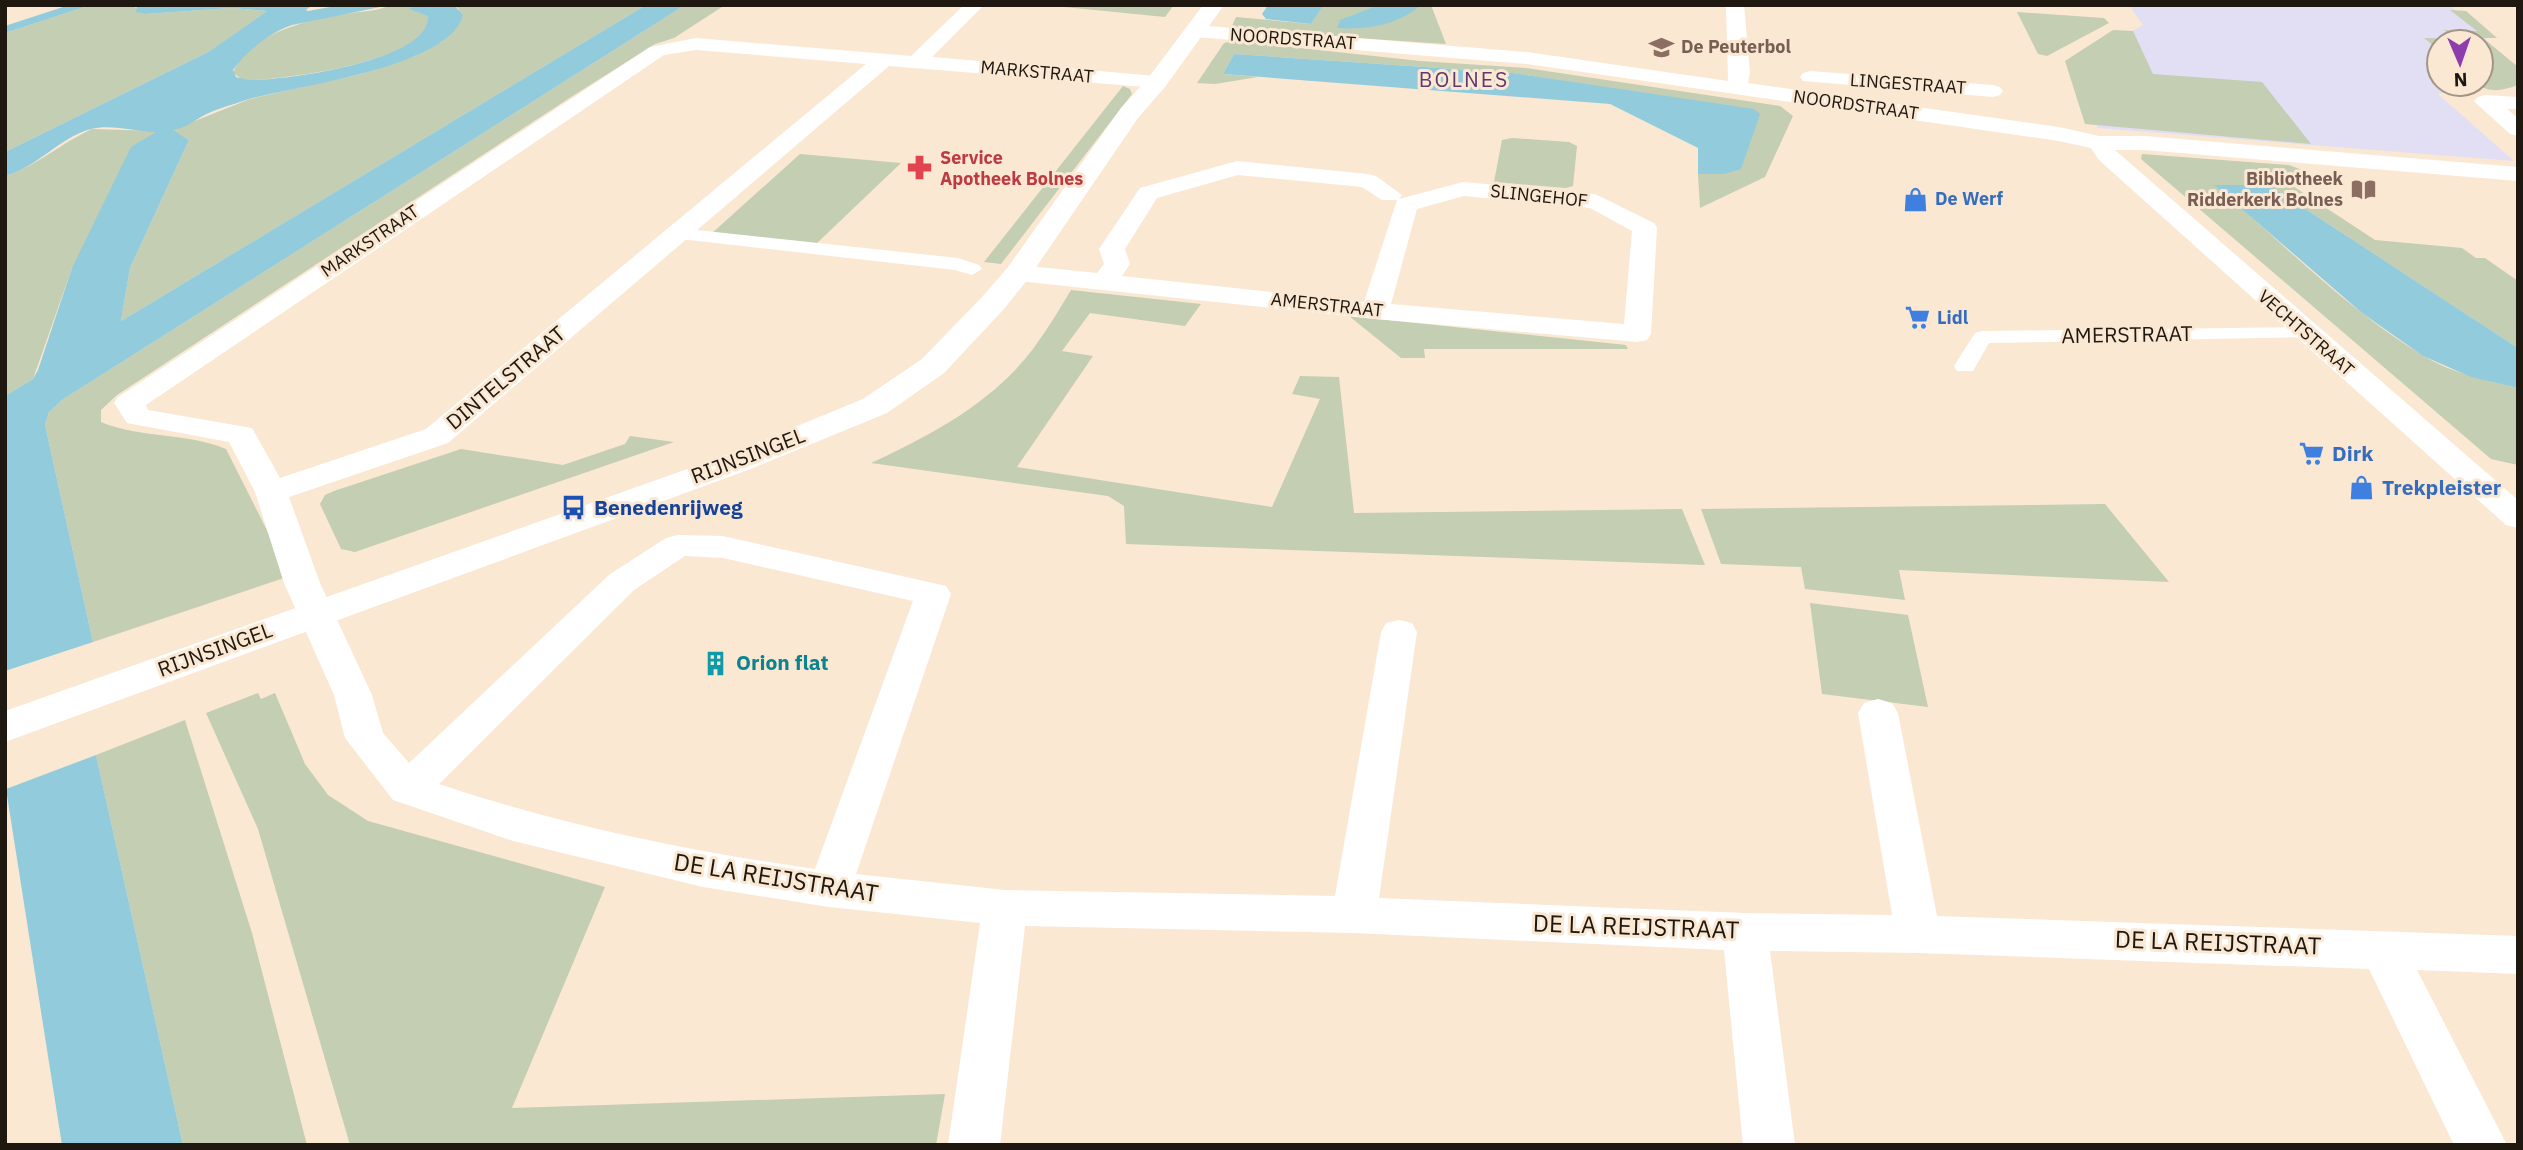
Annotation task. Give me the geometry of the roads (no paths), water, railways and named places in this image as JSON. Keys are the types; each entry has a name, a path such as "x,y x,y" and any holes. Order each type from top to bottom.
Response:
{"street":[{"path":"917,61 975,5"},
{"path":"1735,5 1739,80"},
{"name":"NOORDSTRAAT","path":"1204,18 1527,58 1739,80 2099,143 2145,143 2518,174"},
{"name":"RIJNSINGEL","path":"5,727 736,463 874,406 933,366 1018,273 1129,113 1157,82 1204,18"},
{"name":"MARKSTRAAT","path":"316,613 302,583 271,492 241,435 138,417 129,403 657,51 696,44 1157,82"},
{"name":"DINTELSTRAAT","path":"271,492 437,436 886,58"},
{"name":"LINGESTRAAT","path":"1739,80 1993,91"},
{"path":"2518,103 2485,101 2518,129"},
{"name":"VECHTSTRAAT","path":"2099,143 2107,155 2518,519"},
{"path":"1105,281 1117,264 1112,249 1149,193 1237,168 1368,181 1398,200 1375,310"},
{"name":"SLINGEHOF","path":"1398,200 1463,189 1595,201 1645,228 1637,334"},
{"path":"678,234 958,264 972,269"},
{"name":"AMERSTRAAT","path":"1018,273 1637,334"},
{"name":"AMERSTRAAT","path":"1965,366 1982,337 2306,333"},
{"path":"316,613 353,695 365,737 408,789 622,582 678,545 723,547 933,594 829,889"},
{"path":"1354,915 1399,632"},
{"path":"1878,713 1918,934"},
{"name":"DE LA REIJSTRAAT","path":"408,789 513,825 703,870 829,889 1005,908 1354,915 1745,932 1918,934 2382,948 2518,955"},
{"path":"974,1145 1005,908"},
{"path":"1745,932 1769,1145"},
{"path":"2382,948 2481,1145"}],"water":[{"path":"69,5 91,5 5,33 5,26"},
{"path":"137,5 312,5 306,10 308,11 341,5 390,5 292,25 276,32 252,49 233,70 236,77 248,80 321,72 382,56 406,45 423,32 428,16 409,9 416,5 454,5 463,15 452,33 430,49 401,61 332,81 246,100 173,130 189,140 130,268 121,321 646,5 685,5 62,400 49,412 45,425 93,642 5,671 5,396 33,379 72,268 131,147 156,132 107,127 91,129 69,138 28,166 5,176 5,152 208,52 267,11 231,8 146,14 136,12"},
{"path":"1268,5 1324,5 1311,24 1266,19 1262,14"},
{"path":"1379,5 1421,5 1412,12 1382,25 1337,28 1340,20"},
{"path":"1234,54 1513,73 1754,109 1760,114 1741,169 1724,174 1698,174 1698,148 1610,104 1223,74"},
{"path":"2214,185 2269,185 2518,348 2518,388 2471,377 2423,356 2362,313"},
{"path":"96,755 183,1145 62,1145 6,789"}],"place":[{"name":"De Peuterbol","path":"1661,47"},
{"name":"Service Apotheek Bolnes","path":"920,168"},
{"name":"Bibliotheek Ridderkerk Bolnes","path":"2363,189"},
{"name":"De Werf","path":"1915,199"},
{"name":"Lidl","path":"1917,318"},
{"name":"Dirk","path":"2312,454"},
{"name":"Trekpleister","path":"2362,488"},
{"name":"Benedenrijweg","path":"574,508"},
{"name":"Orion flat","path":"716,663"}],"district":[{"name":"BOLNES","path":"1464,80"}]}
